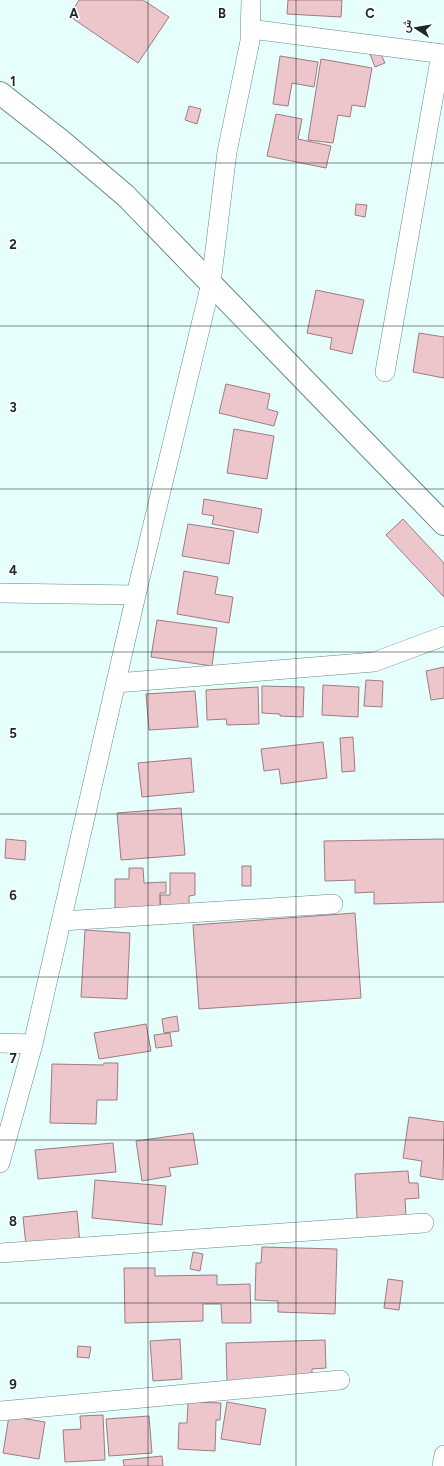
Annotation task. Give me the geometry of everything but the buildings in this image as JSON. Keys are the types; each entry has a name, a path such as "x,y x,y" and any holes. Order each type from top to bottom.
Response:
{"street":[{"path":"0,1164 33,1044 136,595 211,284 227,152 250,41 251,0"},
{"path":"250,29 443,54 385,372"},
{"path":"0,93 60,140 126,196 444,524"},
{"path":"0,593 136,595"},
{"path":"116,683 374,662 444,636"},
{"path":"62,921 333,904"},
{"path":"0,1043 33,1044"},
{"path":"0,1253 424,1223"},
{"path":"0,1411 340,1380"},
{"path":"442,1466 444,1454"}]}
